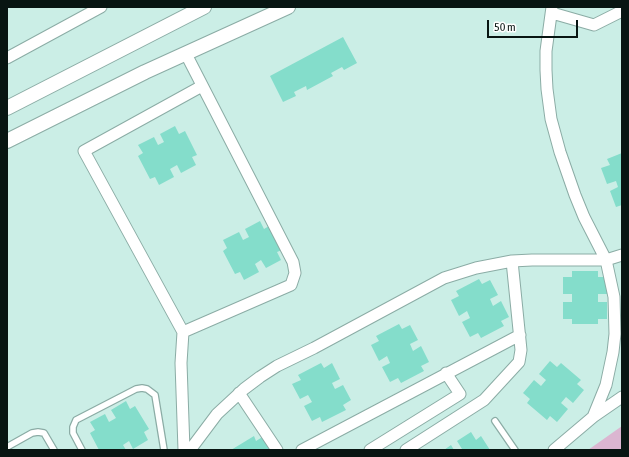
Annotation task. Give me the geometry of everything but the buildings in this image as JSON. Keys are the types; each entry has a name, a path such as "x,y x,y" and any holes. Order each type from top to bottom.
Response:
{"street":[{"path":"7,58 101,7"},
{"path":"7,108 184,12 204,7"},
{"path":"7,141 61,113 288,7"},
{"path":"593,417 606,385 613,352 615,334 614,297 606,260 584,217 560,152 551,119 547,89 546,51 552,10 594,25 622,11"},
{"path":"183,332 290,285 295,273 293,262 186,54"},
{"path":"184,450 181,363 183,332 84,151 202,86"},
{"path":"190,450 217,414 260,377 277,366 314,348 444,278 476,268 512,261 606,260 622,255"},
{"path":"406,450 484,400 519,362 522,354 512,261"},
{"path":"302,450 520,335"},
{"path":"370,450 460,394 446,374"},
{"path":"240,393 277,450"},
{"path":"554,450 593,417 622,397"}],"lane":[{"path":"82,450 72,433 76,420 136,389 142,388 147,389 155,395 164,450"},
{"path":"495,421 515,450"},
{"path":"7,447 32,433 38,432 44,433 54,450"}],"shaded area":[{"path":"622,426 622,450 588,450"}]}
